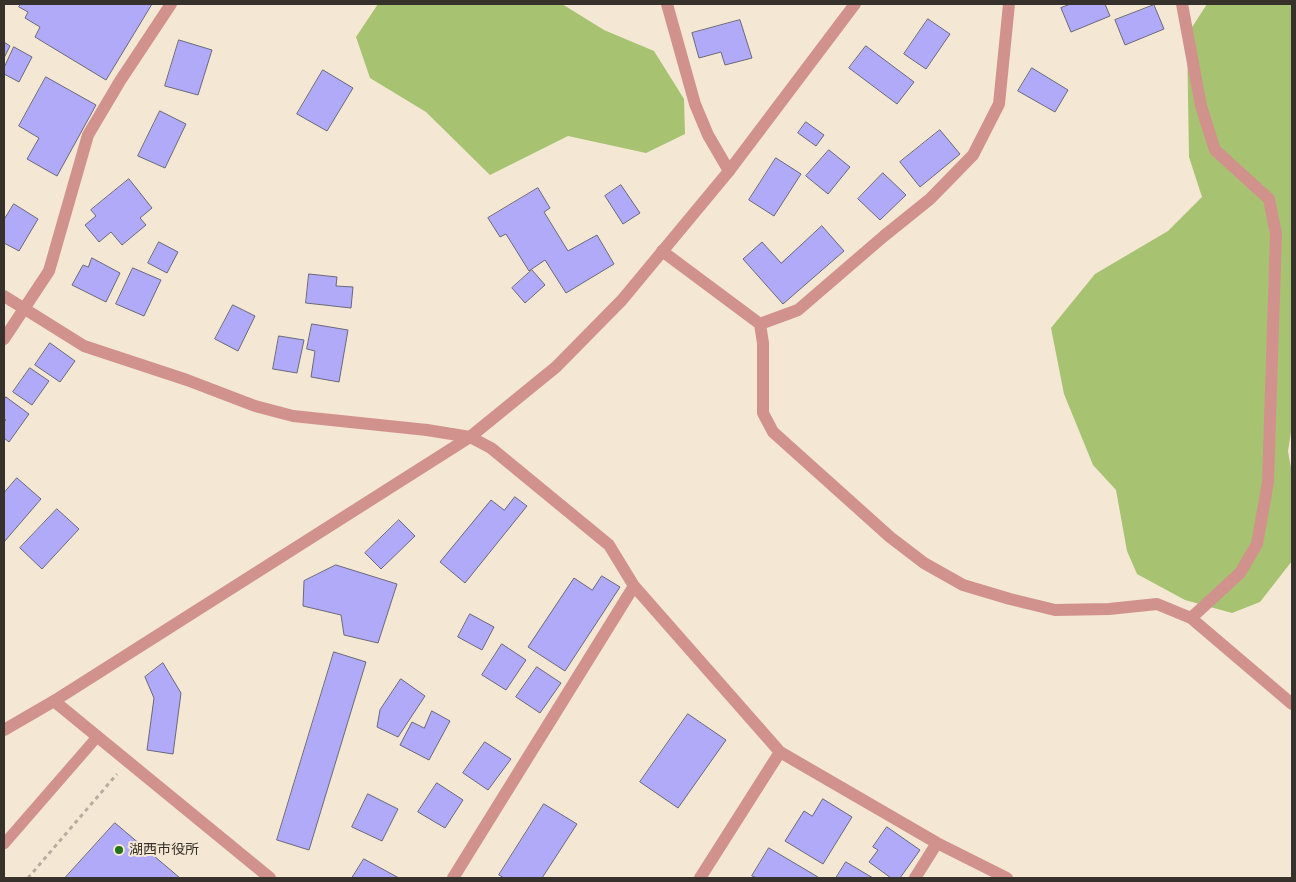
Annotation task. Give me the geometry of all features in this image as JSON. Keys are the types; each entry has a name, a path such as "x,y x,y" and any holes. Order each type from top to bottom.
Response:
{"street":[{"path":"4,339 49,271 88,135 120,81 171,4"},
{"path":"667,4 696,104 708,135 729,171"},
{"path":"4,730 54,701 470,437 556,367 622,300 729,171 855,4"},
{"path":"760,324 798,310 930,199 973,155 999,104 1010,4"},
{"path":"1182,4 1201,106 1215,150 1270,199 1276,234 1268,482 1257,544 1240,573 1191,618"},
{"path":"662,251 760,324 763,343 763,413 773,432 890,537 924,563 963,584 1010,599 1055,610 1109,609 1158,604 1191,618 1292,704"},
{"path":"4,296 84,346 187,380 255,406 293,416 427,430 470,437 491,448 610,545 634,586 780,752 937,843 1007,878"},
{"path":"452,878 634,586"},
{"path":"54,701 270,878"},
{"path":"700,878 780,752"},
{"path":"914,878 937,843"}],"lane":[{"path":"4,844 97,737"}],"path":[{"path":"28,878 127,761"}],"green space":[{"path":"378,4 562,4 604,30 654,51 684,99 685,134 646,153 568,136 490,175 426,112 370,78 356,37"},
{"path":"1207,4 1292,4 1292,426 1288,451 1292,473 1292,561 1260,602 1232,613 1185,600 1137,574 1127,551 1116,490 1093,465 1064,394 1051,328 1095,274 1168,231 1202,197 1189,157 1187,35"}],"building":[{"path":"21,4 152,4 106,80 35,37 40,27 25,18 28,12 19,7"},
{"path":"1071,4 1105,4 1110,16 1071,32 1061,8"},
{"path":"1154,5 1164,29 1125,45 1115,20"},
{"path":"928,19 950,34 926,69 904,54"},
{"path":"740,20 752,58 725,65 721,52 699,58 692,33"},
{"path":"179,40 212,50 198,95 165,86"},
{"path":"4,42 10,46 4,58"},
{"path":"866,46 914,82 897,104 849,68"},
{"path":"14,47 32,57 19,82 4,74 4,68"},
{"path":"1032,68 1068,90 1055,112 1018,91"},
{"path":"323,70 353,88 327,131 297,114"},
{"path":"46,77 96,105 57,176 27,159 39,138 19,126"},
{"path":"160,111 186,124 165,168 138,156"},
{"path":"806,122 824,135 816,146 798,133"},
{"path":"940,130 960,154 920,187 900,162"},
{"path":"829,150 850,167 828,194 806,176"},
{"path":"776,158 801,174 774,216 749,200"},
{"path":"883,173 906,195 880,220 858,199"},
{"path":"129,179 152,208 140,218 146,225 122,245 111,232 99,242 85,225 96,216 91,210"},
{"path":"621,185 640,213 623,224 605,196"},
{"path":"538,188 550,208 544,212 568,251 597,235 614,264 566,293 545,260 529,271 506,234 500,237 488,218"},
{"path":"14,204 38,219 19,251 4,243 4,220"},
{"path":"822,226 844,251 783,304 743,259 762,242 781,263"},
{"path":"159,242 178,252 167,273 148,263"},
{"path":"92,258 120,273 106,302 72,285 83,265 88,267"},
{"path":"133,268 161,280 144,316 116,304"},
{"path":"532,270 545,285 525,303 512,288"},
{"path":"309,274 337,277 336,286 353,287 351,308 306,303"},
{"path":"233,305 255,316 238,351 215,339"},
{"path":"312,324 348,330 339,382 311,377 315,351 307,349"},
{"path":"279,336 304,340 297,373 273,369"},
{"path":"50,343 75,361 60,382 35,365"},
{"path":"30,368 49,381 32,405 13,392"},
{"path":"6,397 29,414 9,442 4,438 4,422 6,420 4,419 4,401"},
{"path":"17,478 41,499 4,542 4,493"},
{"path":"515,497 527,506 465,583 440,562 491,500 504,510"},
{"path":"57,509 79,529 42,569 20,548"},
{"path":"399,520 415,536 381,569 365,553"},
{"path":"336,565 397,584 378,643 344,635 341,615 303,606 304,581"},
{"path":"602,576 620,587 565,671 528,647 574,578 592,590"},
{"path":"470,614 494,627 482,650 458,637"},
{"path":"502,644 526,660 506,690 482,675"},
{"path":"334,652 366,662 309,850 277,840"},
{"path":"163,663 181,693 173,754 147,750 154,698 145,677"},
{"path":"537,667 561,683 540,713 516,697"},
{"path":"401,679 425,696 398,737 377,727 380,710"},
{"path":"432,711 450,721 429,760 400,745 412,722 424,728"},
{"path":"688,714 726,740 678,808 640,782"},
{"path":"485,742 511,759 488,790 463,773"},
{"path":"437,783 463,800 445,828 418,812"},
{"path":"368,794 398,809 382,841 352,827"},
{"path":"823,799 852,817 823,864 785,841 804,811 812,816"},
{"path":"544,804 577,824 542,878 504,878 499,875"},
{"name":"湖西市役所","path":"115,823 180,878 65,878"},
{"path":"887,827 920,850 900,878 891,878 869,862 878,850 873,847"},
{"path":"769,848 818,877 757,878 752,876"},
{"path":"364,859 399,878 352,878"},
{"path":"846,862 873,878 836,878"}],"place":[{"name":"湖西市役所","path":"119,850"}]}
